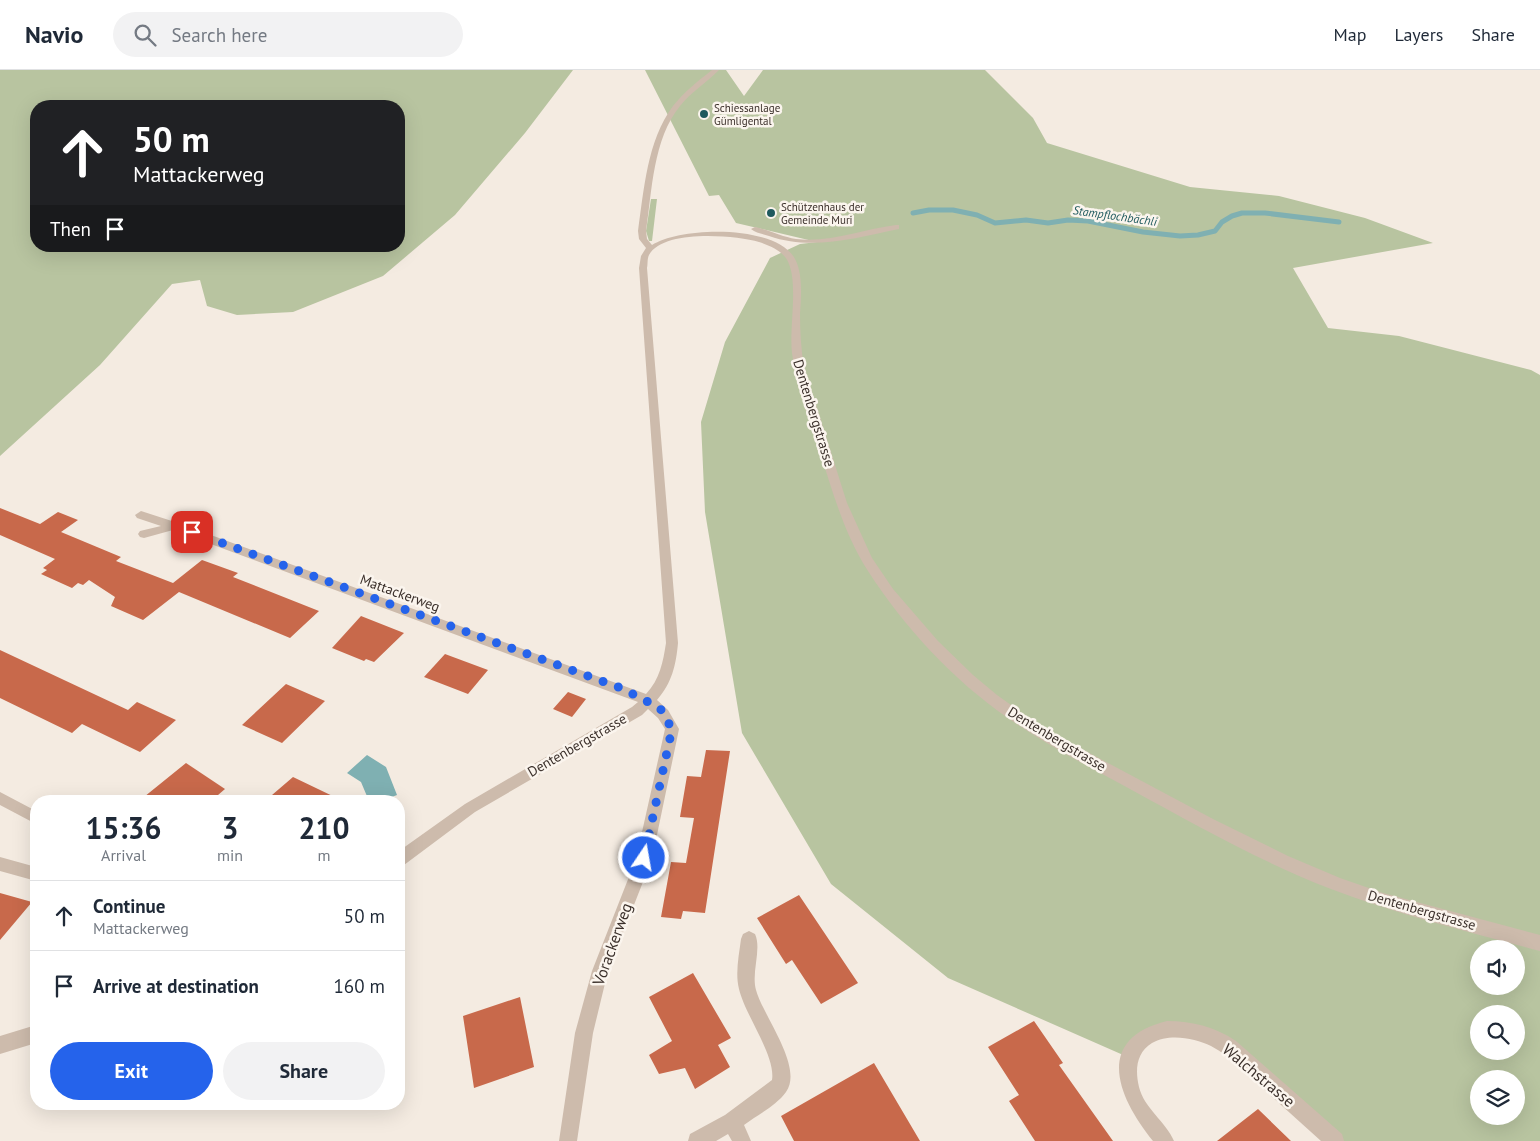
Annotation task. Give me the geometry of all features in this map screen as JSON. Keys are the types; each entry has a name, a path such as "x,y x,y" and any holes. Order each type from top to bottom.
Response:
{"street":[{"path":"650,248 643,239 642,231 654,161 663,130 673,110 716,70"},
{"path":"731,234 739,230 769,226"},
{"path":"755,229 786,239 804,242 831,240 896,227"},
{"name":"Dentenbergstrasse","path":"405,856 470,808 637,711 659,691 665,680 672,643 642,278 644,261 650,248 688,236 731,234 747,236 774,244 784,250 792,260 795,276 794,332 799,369 846,516 864,556 877,577 926,637 992,699 1056,741 1243,843 1289,864 1360,892 1424,913 1540,943"},
{"name":"Mattackerweg","path":"141,515 621,688 648,702"},
{"path":"144,534 174,526"},
{"name":"Vorackerweg","path":"568,1141 584,1033 600,971 644,858 672,729 660,708 648,702"},
{"path":"0,798 30,815"},
{"path":"0,864 30,872"},
{"path":"698,1141 732,1122 776,1090 782,1082 782,1070 746,986 749,939"},
{"name":"Walchstrasse","path":"1165,1141 1133,1096 1129,1076 1130,1058 1135,1048 1151,1032 1164,1028 1196,1032 1228,1046 1335,1141"},
{"path":"0,1044 30,1036"},
{"path":"732,1122 742,1141"}],"green space":[{"path":"0,70 573,70 525,133 455,215 383,276 293,312 237,315 207,306 200,280 172,284 100,365 0,456"},
{"path":"645,70 726,70 744,96 763,70 985,70 1033,118 1047,143 1190,187 1279,196 1365,218 1433,243 1293,268 1328,328 1399,336 1531,370 1540,375 1540,1141 1335,1141 1228,1046 1164,1028 1130,1058 948,978 831,884 742,733 705,512 701,422 725,342 770,258 800,244 817,242 736,223 719,195 709,196"},
{"path":"651,199 657,199 652,241 649,241 646,231"}],"water":[{"path":"367,755 386,767 397,795 366,795 361,782 347,773"}],"building":[{"path":"0,508 40,524 58,512 78,520 61,532 121,557 116,561 173,583 202,560 238,573 233,577 319,611 290,638 179,592 143,620 111,606 115,597 89,580 83,585 78,583 72,588 41,574 47,570 43,568 55,559 0,535"},
{"path":"361,616 404,633 374,662 366,659 364,661 332,648"},
{"path":"0,650 128,710 137,702 176,720 140,752 82,724 72,733 0,698"},
{"path":"445,654 488,670 468,694 424,677"},
{"path":"286,684 325,701 282,743 242,725"},
{"path":"568,692 586,699 572,717 553,709"},
{"path":"706,750 730,751 705,913 683,911 681,919 661,917 671,862 686,863 694,818 680,817 687,776 701,777"},
{"path":"186,763 225,789 218,795 146,795"},
{"path":"293,777 330,795 272,795"},
{"path":"0,893 30,901 30,904 0,940"},
{"path":"799,895 858,983 821,1004 792,960 786,964 757,918"},
{"path":"693,973 731,1038 718,1045 730,1067 695,1089 685,1068 659,1074 649,1055 672,1041 649,997"},
{"path":"520,997 534,1067 474,1088 463,1016"},
{"path":"1034,1021 1063,1063 1059,1065 1113,1141 1035,1141 1009,1101 1019,1095 988,1047"},
{"path":"874,1063 920,1141 794,1141 781,1116"},
{"path":"1258,1109 1291,1141 1217,1141"}],"waterway":[{"name":"Stampflochbächli","path":"913,213 929,210 953,210 977,215 995,223 1026,220 1048,223 1068,220 1088,221 1143,232 1180,236 1198,235 1215,231 1222,222 1242,213 1265,213 1339,222"}],"place":[{"name":"Schiessanlage Gümligental","path":"704,114"},
{"name":"Schützenhaus der Gemeinde Muri","path":"771,213"}],"route":[{"path":"192,532 371,599 621,688 660,708 672,729 644,858"}]}
